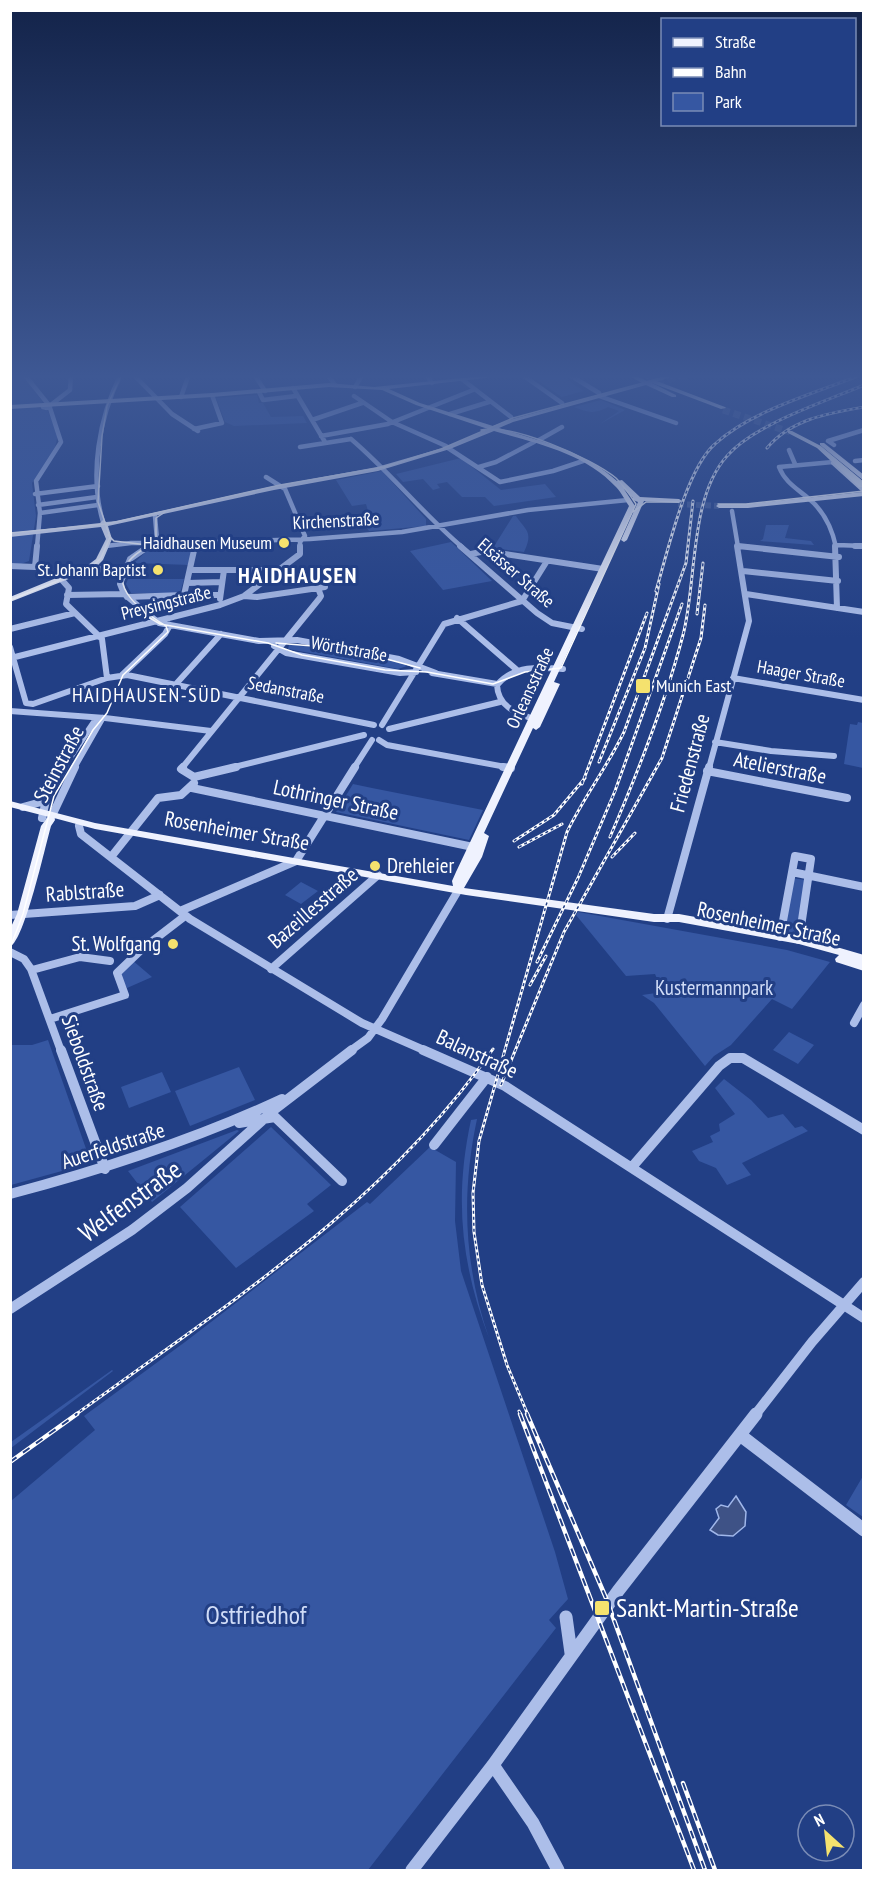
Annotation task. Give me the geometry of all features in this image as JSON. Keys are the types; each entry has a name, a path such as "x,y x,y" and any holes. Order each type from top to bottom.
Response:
{"highway":[{"path":"837,462 863,487"}],"main road":[{"path":"104,524 397,462"},
{"path":"584,462 605,474 634,501 678,502"},
{"path":"592,462 628,488 634,501"},
{"path":"833,462 863,487"},
{"path":"839,462 863,487"},
{"path":"10,528 39,529 104,524 155,516 280,485"},
{"path":"806,498 721,505 735,508 806,498 863,487"},
{"name":"Orleansstraße","path":"579,629 634,501"},
{"name":"Orleansstraße","path":"459,889 477,857 482,840 579,629 634,501"},
{"path":"10,600 89,569 99,560 108,541 104,524"},
{"path":"10,535 39,529"},
{"name":"Orleansstraße","path":"459,889 457,881 514,768"},
{"name":"Rosenheimer Straße","path":"10,804 47,818"},
{"name":"Rosenheimer Straße","path":"10,811 459,889 469,887 526,896 538,901 667,919 679,918 799,940 864,958"},
{"path":"10,943 22,914 47,818 79,826 95,826"},
{"name":"Rosenheimer Straße","path":"667,919 679,924 800,947 864,967"}],"street":[{"path":"10,566 34,568 40,513 35,494 36,481 48,462"},
{"path":"99,462 97,497 104,524"},
{"name":"Elsässer Straße","path":"378,462 438,526 522,601 549,621 579,629"},
{"path":"471,462 500,482 580,462"},
{"path":"479,467 496,462"},
{"path":"833,462 779,467 782,475 820,511 837,545 839,557 837,608"},
{"path":"244,596 301,554 302,539 305,536 280,485 266,477"},
{"path":"35,494 98,486"},
{"path":"38,505 97,497"},
{"name":"Kirchenstraße","path":"108,541 134,544 196,543 402,532 528,510 634,501"},
{"path":"40,513 98,505"},
{"name":"Friedenstraße","path":"667,919 749,621 735,508"},
{"path":"137,551 157,540 155,516"},
{"path":"184,595 196,543"},
{"path":"134,544 139,547 124,570 120,586 126,595 155,621"},
{"path":"837,545 864,546"},
{"path":"738,546 839,557"},
{"path":"471,554 484,551 603,569"},
{"path":"364,735 365,729 378,725 444,624 457,618 522,601 547,561"},
{"path":"89,569 124,570"},
{"path":"190,570 279,570"},
{"path":"220,605 224,570"},
{"path":"743,571 838,581"},
{"path":"61,579 68,586 65,602 100,636 107,678"},
{"path":"187,583 222,582"},
{"name":"Preysingstraße","path":"15,657 220,605 244,596 257,597 322,587 319,599 283,641"},
{"path":"746,594 864,612"},
{"path":"68,595 220,595"},
{"path":"10,629 75,613"},
{"path":"457,618 517,670"},
{"name":"Wörthstraße","path":"155,621 259,641 297,640 388,657 416,669 497,684"},
{"path":"12,711 26,703 33,704 122,675 165,634 170,625"},
{"path":"176,684 221,634"},
{"name":"Wörthstraße","path":"259,641 286,653 391,672 416,669"},
{"path":"283,641 181,769 194,777 364,735 392,746 514,768"},
{"path":"10,647 15,657 26,703"},
{"path":"500,702 496,692 497,684 517,670 560,668"},
{"name":"Sedanstraße","path":"122,675 239,696 389,729"},
{"name":"Haager Straße","path":"733,678 864,700"},
{"path":"116,964 182,914 296,861 376,740 387,737 389,729 500,702 536,720"},
{"path":"12,711 103,718 211,731"},
{"name":"Steinstraße","path":"47,818 45,801 94,722 103,718"},
{"name":"Steinstraße","path":"47,818 103,718"},
{"path":"715,742 771,751 834,756"},
{"name":"Atelierstraße","path":"707,771 847,798"},
{"path":"111,857 158,798 176,797 192,788 194,777"},
{"name":"Lothringer Straße","path":"192,788 473,847"},
{"name":"Steinstraße","path":"23,807 45,801"},
{"name":"Balanstraße","path":"79,826 81,834 182,914 375,1029 487,1077 632,1167 864,1318"},
{"path":"780,937 795,856 811,859 799,940"},
{"path":"792,872 864,887"},
{"name":"Bazeillesstraße","path":"271,969 378,875"},
{"name":"Orleansstraße","path":"375,1029 459,889"},
{"name":"Rablstraße","path":"10,915 140,906 160,895"},
{"path":"10,952 24,959 32,970 70,957 90,956 116,964"},
{"path":"50,1019 125,995 116,975 116,964"},
{"name":"Sieboldstraße","path":"32,970 105,1169"},
{"path":"854,1023 864,1005"},
{"name":"Auerfeldstraße","path":"224,1126 267,1117 368,1038 375,1029"},
{"path":"632,1167 719,1066 730,1058 743,1058 864,1130"},
{"path":"434,1145 487,1077"},
{"name":"Auerfeldstraße","path":"10,1194 105,1169 224,1126 298,1091"},
{"path":"267,1117 275,1117 342,1181"},
{"name":"Welfenstraße","path":"10,1309 155,1213 267,1117"},
{"path":"412,1870 493,1765 571,1653 740,1435 864,1282"},
{"path":"740,1435 864,1530"},
{"path":"566,1617 571,1653"},
{"path":"493,1765 533,1823 558,1870"}],"green space":[{"path":"10,462 46,462 32,483 36,516 29,561 10,565"},
{"path":"446,462 466,462 501,490 545,484 556,497 494,506 485,497 462,497 447,482 437,484 440,488 433,490 423,479 403,482 396,474"},
{"path":"382,471 426,519 426,526 369,531 367,528 372,525 366,504 352,506 336,480"},
{"path":"513,516 516,516 527,531 528,539 524,552 493,548"},
{"path":"766,525 789,525 785,538 811,541 814,545 760,541 763,539"},
{"path":"451,542 492,581 443,590 410,551"},
{"path":"153,545 193,545 190,565 134,563"},
{"path":"128,579 184,579 180,593 131,593 126,584"},
{"path":"289,645 402,663 407,666 398,669 288,649"},
{"path":"858,722 863,723 863,768 844,764 850,724 857,725"},
{"path":"353,784 483,810 469,840 336,812"},
{"path":"792,878 806,880 798,933 784,931"},
{"path":"301,882 318,891 301,904 285,895"},
{"name":"Kustermannpark","path":"578,912 787,950 830,962 792,1009 772,999 731,1045 714,1056 705,1066 654,1003 642,995 663,992 655,974 626,976 576,915"},
{"path":"132,960 152,977 127,988 119,975"},
{"path":"789,1032 814,1045 798,1064 773,1050"},
{"path":"48,1040 91,1163 11,1185 11,1045 32,1045"},
{"path":"239,1067 255,1100 190,1126 175,1091"},
{"path":"162,1072 171,1092 129,1108 121,1087"},
{"path":"724,1079 751,1100 768,1118 783,1114 795,1128 802,1126 808,1131 742,1163 751,1175 727,1185 716,1168 699,1161 692,1151 713,1142 710,1136 720,1131 719,1124 735,1114 715,1088"},
{"path":"477,1119 469,1175 468,1229 474,1284 489,1338 472,1284 463,1230 463,1177 466,1149 471,1120"},
{"path":"271,1127 331,1185 307,1204 314,1211 236,1268 180,1207"},
{"path":"239,1131 152,1202 128,1171"},
{"name":"Ostfriedhof","path":"430,1147 456,1162 455,1221 461,1271 555,1552 568,1599 549,1620 556,1628 368,1870 11,1870 11,1501 95,1430 84,1416 185,1342 367,1202 370,1204"},
{"path":"113,1371 11,1448 11,1442"},
{"path":"863,1476 863,1517 846,1505"}],"shaded area":[{"path":"736,1496 746,1512 745,1526 733,1536 718,1535 710,1530 719,1518 716,1509 721,1505 728,1507"}],"tunnel":[{"path":"678,504 719,506"}],"tram line":[{"path":"100,462 98,502 106,524"},
{"path":"106,524 280,485 384,467 401,462"},
{"path":"164,625 268,643 302,655 385,670 427,672 493,684 525,672 561,668 636,504 616,478 590,462"},
{"path":"718,504 746,504 864,491"},
{"path":"633,512 646,502 678,502"},
{"path":"164,625 131,599 123,581 123,571 132,558 156,541 156,518 165,512"},
{"path":"10,533 106,524"},
{"path":"106,524 110,537"},
{"path":"10,600 92,567 101,558 110,537"},
{"path":"110,537 114,541 148,545"},
{"path":"145,615 164,625"},
{"path":"10,948 23,914 54,796 93,730 107,713 123,675 168,632 164,625"},
{"path":"276,643 349,649 420,668"}],"railway":[{"path":"656,591 686,492 701,462"},
{"path":"610,837 650,738 676,661 687,614 700,517 706,494 723,462"},
{"path":"528,1415 507,1365 482,1285 474,1232 473,1193 479,1141 567,832 624,732 686,563 693,501"},
{"path":"697,614 703,563"},
{"path":"599,762 645,648 659,584"},
{"path":"537,962 578,878 615,791 682,604"},
{"path":"501,1085 564,932 662,758 701,638 705,605"},
{"path":"584,780 647,613"},
{"path":"514,841 554,815 584,780"},
{"path":"582,784 584,780"},
{"path":"519,847 562,824"},
{"path":"612,857 635,833"},
{"path":"530,985 546,956"},
{"path":"75,1415 245,1292 353,1204 403,1156 450,1105 493,1049"},
{"path":"519,1411 521,1415"},
{"path":"10,1462 77,1414"},
{"path":"520,1414 694,1870"},
{"path":"527,1414 606,1598 705,1870"},
{"path":"683,1783 715,1870"}],"place":[{"name":"Haidhausen Museum","path":"284,543"},
{"name":"St. Johann Baptist","path":"158,570"},
{"name":"Munich East","path":"643,686"},
{"name":"Drehleier","path":"375,866"},
{"name":"St. Wolfgang","path":"173,944"},
{"name":"Sankt-Martin-Straße","path":"602,1608"}],"district":[{"name":"HAIDHAUSEN","path":"298,575"},
{"name":"HAIDHAUSEN-SÜD","path":"147,695"}]}
